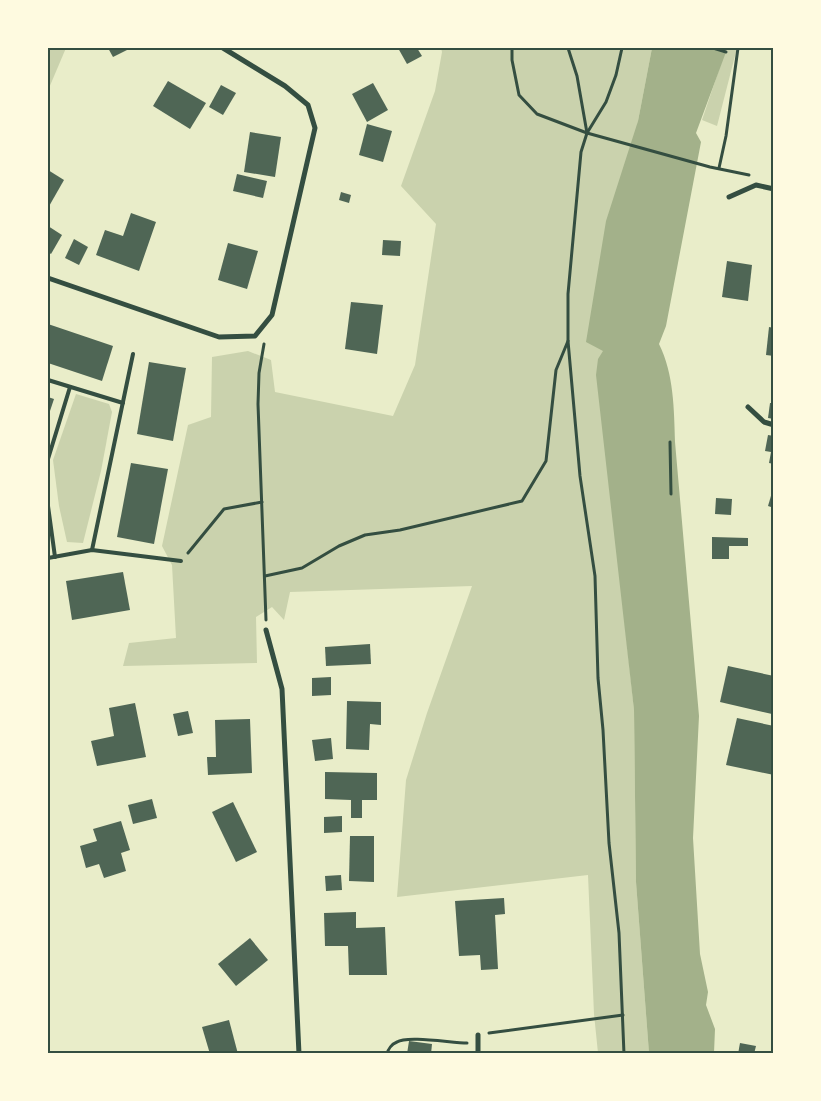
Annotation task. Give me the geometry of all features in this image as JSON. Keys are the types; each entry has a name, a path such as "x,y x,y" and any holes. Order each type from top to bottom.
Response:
{"street":[{"path":"48,278 219,337 255,336 272,315 315,128 308,105 285,86 223,48"},
{"path":"729,198 756,185 774,189"},
{"path":"748,407 764,422 774,425"},
{"path":"266,630 282,689 300,1054"},
{"path":"478,1034 478,1054"}],"lane":[{"path":"92,550 133,354"},
{"path":"48,380 123,402"},
{"path":"48,459 70,387"},
{"path":"48,506 55,557"},
{"path":"48,558 92,550 181,561"}],"path":[{"path":"512,48 512,60 519,95 537,114 587,134 751,176"},
{"path":"568,48 577,76 587,134"},
{"path":"622,48 616,75 606,102 587,134 581,152 568,294 568,341 580,476 595,576 598,678 603,730 609,844 619,933 624,1054"},
{"path":"712,48 726,52"},
{"path":"718,168 726,136 738,48"},
{"path":"266,630 259,373 267,321"},
{"path":"264,576 302,568 339,546 365,535 400,530 522,501 546,462 556,370 568,341"},
{"path":"670,442 671,494"},
{"path":"181,561 224,508 262,502"},
{"path":"478,1034 623,1015"},
{"path":"387,1054 388,1050 397,1041 414,1039 451,1043 478,1043"}],"shaded area":[{"path":"48,48 66,48 49,88 48,87"},
{"path":"441,48 652,48 638,121 604,350 617,549 634,710 636,882 649,1053 598,1053 594,1014 588,875 397,897 406,780 427,713 472,586 290,592 284,620 272,607 256,617 257,663 123,666 129,643 176,638 172,565 162,546 188,425 211,417 212,357 248,351 271,360 275,392 393,416 415,365 436,224 401,186 435,91 442,52"},
{"path":"652,48 725,48 726,52 696,133 701,142 666,326 659,344 668,367 672,392 699,716 693,838 700,954 708,992 706,1005 715,1029 714,1053 649,1053 636,882 634,710 596,375 598,359 603,351 586,342 606,221 638,121"},
{"path":"725,48 737,48 717,126 702,120"},
{"path":"76,394 109,404 112,412 101,471 83,543 67,542 59,506 53,460"}],"building":[{"path":"108,48 131,48 113,57"},
{"path":"398,48 417,48 422,56 407,64"},
{"path":"168,81 206,103 190,129 153,106"},
{"path":"373,83 388,110 367,122 352,94"},
{"path":"221,85 236,93 223,115 209,107"},
{"path":"367,124 392,131 383,162 359,155"},
{"path":"250,132 281,137 275,177 244,172"},
{"path":"48,170 64,180 48,208"},
{"path":"237,174 267,181 263,198 233,191"},
{"path":"341,192 351,195 349,203 339,200"},
{"path":"131,213 156,222 139,271 96,255 105,230 123,236"},
{"path":"48,226 62,235 51,254 48,252"},
{"path":"74,239 88,247 79,265 65,258"},
{"path":"383,240 401,241 400,256 382,255"},
{"path":"228,243 258,251 247,289 218,280"},
{"path":"727,261 752,265 748,301 722,297"},
{"path":"351,302 383,305 377,354 345,349"},
{"path":"48,324 113,346 102,381 48,363"},
{"path":"769,327 774,328 774,356 766,355"},
{"path":"149,362 186,368 173,441 137,434"},
{"path":"48,397 54,399 48,417"},
{"path":"770,403 774,403 774,419 768,418"},
{"path":"768,435 774,436 774,464 769,463 771,452 765,451"},
{"path":"131,463 168,469 154,544 117,537"},
{"path":"774,489 774,508 768,506"},
{"path":"716,498 732,499 731,515 715,514"},
{"path":"712,537 748,538 748,546 729,546 729,559 712,559"},
{"path":"123,572 130,610 72,620 66,581"},
{"path":"370,644 371,664 326,666 325,647"},
{"path":"728,666 774,676 774,706 772,714 720,702"},
{"path":"331,677 331,695 312,696 312,678"},
{"path":"347,701 381,702 381,725 370,724 369,750 346,749"},
{"path":"135,703 146,757 97,766 91,741 114,736 109,708"},
{"path":"188,711 193,733 178,736 173,714"},
{"path":"737,718 774,726 774,775 726,765"},
{"path":"250,719 252,773 208,775 207,757 216,757 215,720"},
{"path":"331,738 333,759 315,761 312,740"},
{"path":"325,772 377,773 377,800 362,800 362,818 351,818 351,800 325,799"},
{"path":"152,799 157,818 133,824 128,805"},
{"path":"233,802 257,852 236,862 212,812"},
{"path":"342,816 342,832 324,833 324,817"},
{"path":"121,821 130,850 121,853 126,871 104,878 99,864 86,868 80,846 97,841 93,829"},
{"path":"350,836 374,836 374,882 349,881"},
{"path":"341,875 342,890 326,891 325,876"},
{"path":"504,898 505,914 495,915 498,969 481,970 480,955 459,956 455,901"},
{"path":"356,912 356,928 385,927 387,975 349,975 348,946 325,946 324,913"},
{"path":"250,938 268,960 236,986 218,964"},
{"path":"229,1020 238,1054 210,1054 202,1027"},
{"path":"409,1041 432,1044 431,1054 407,1054"},
{"path":"740,1043 756,1046 754,1054 738,1054"}]}
